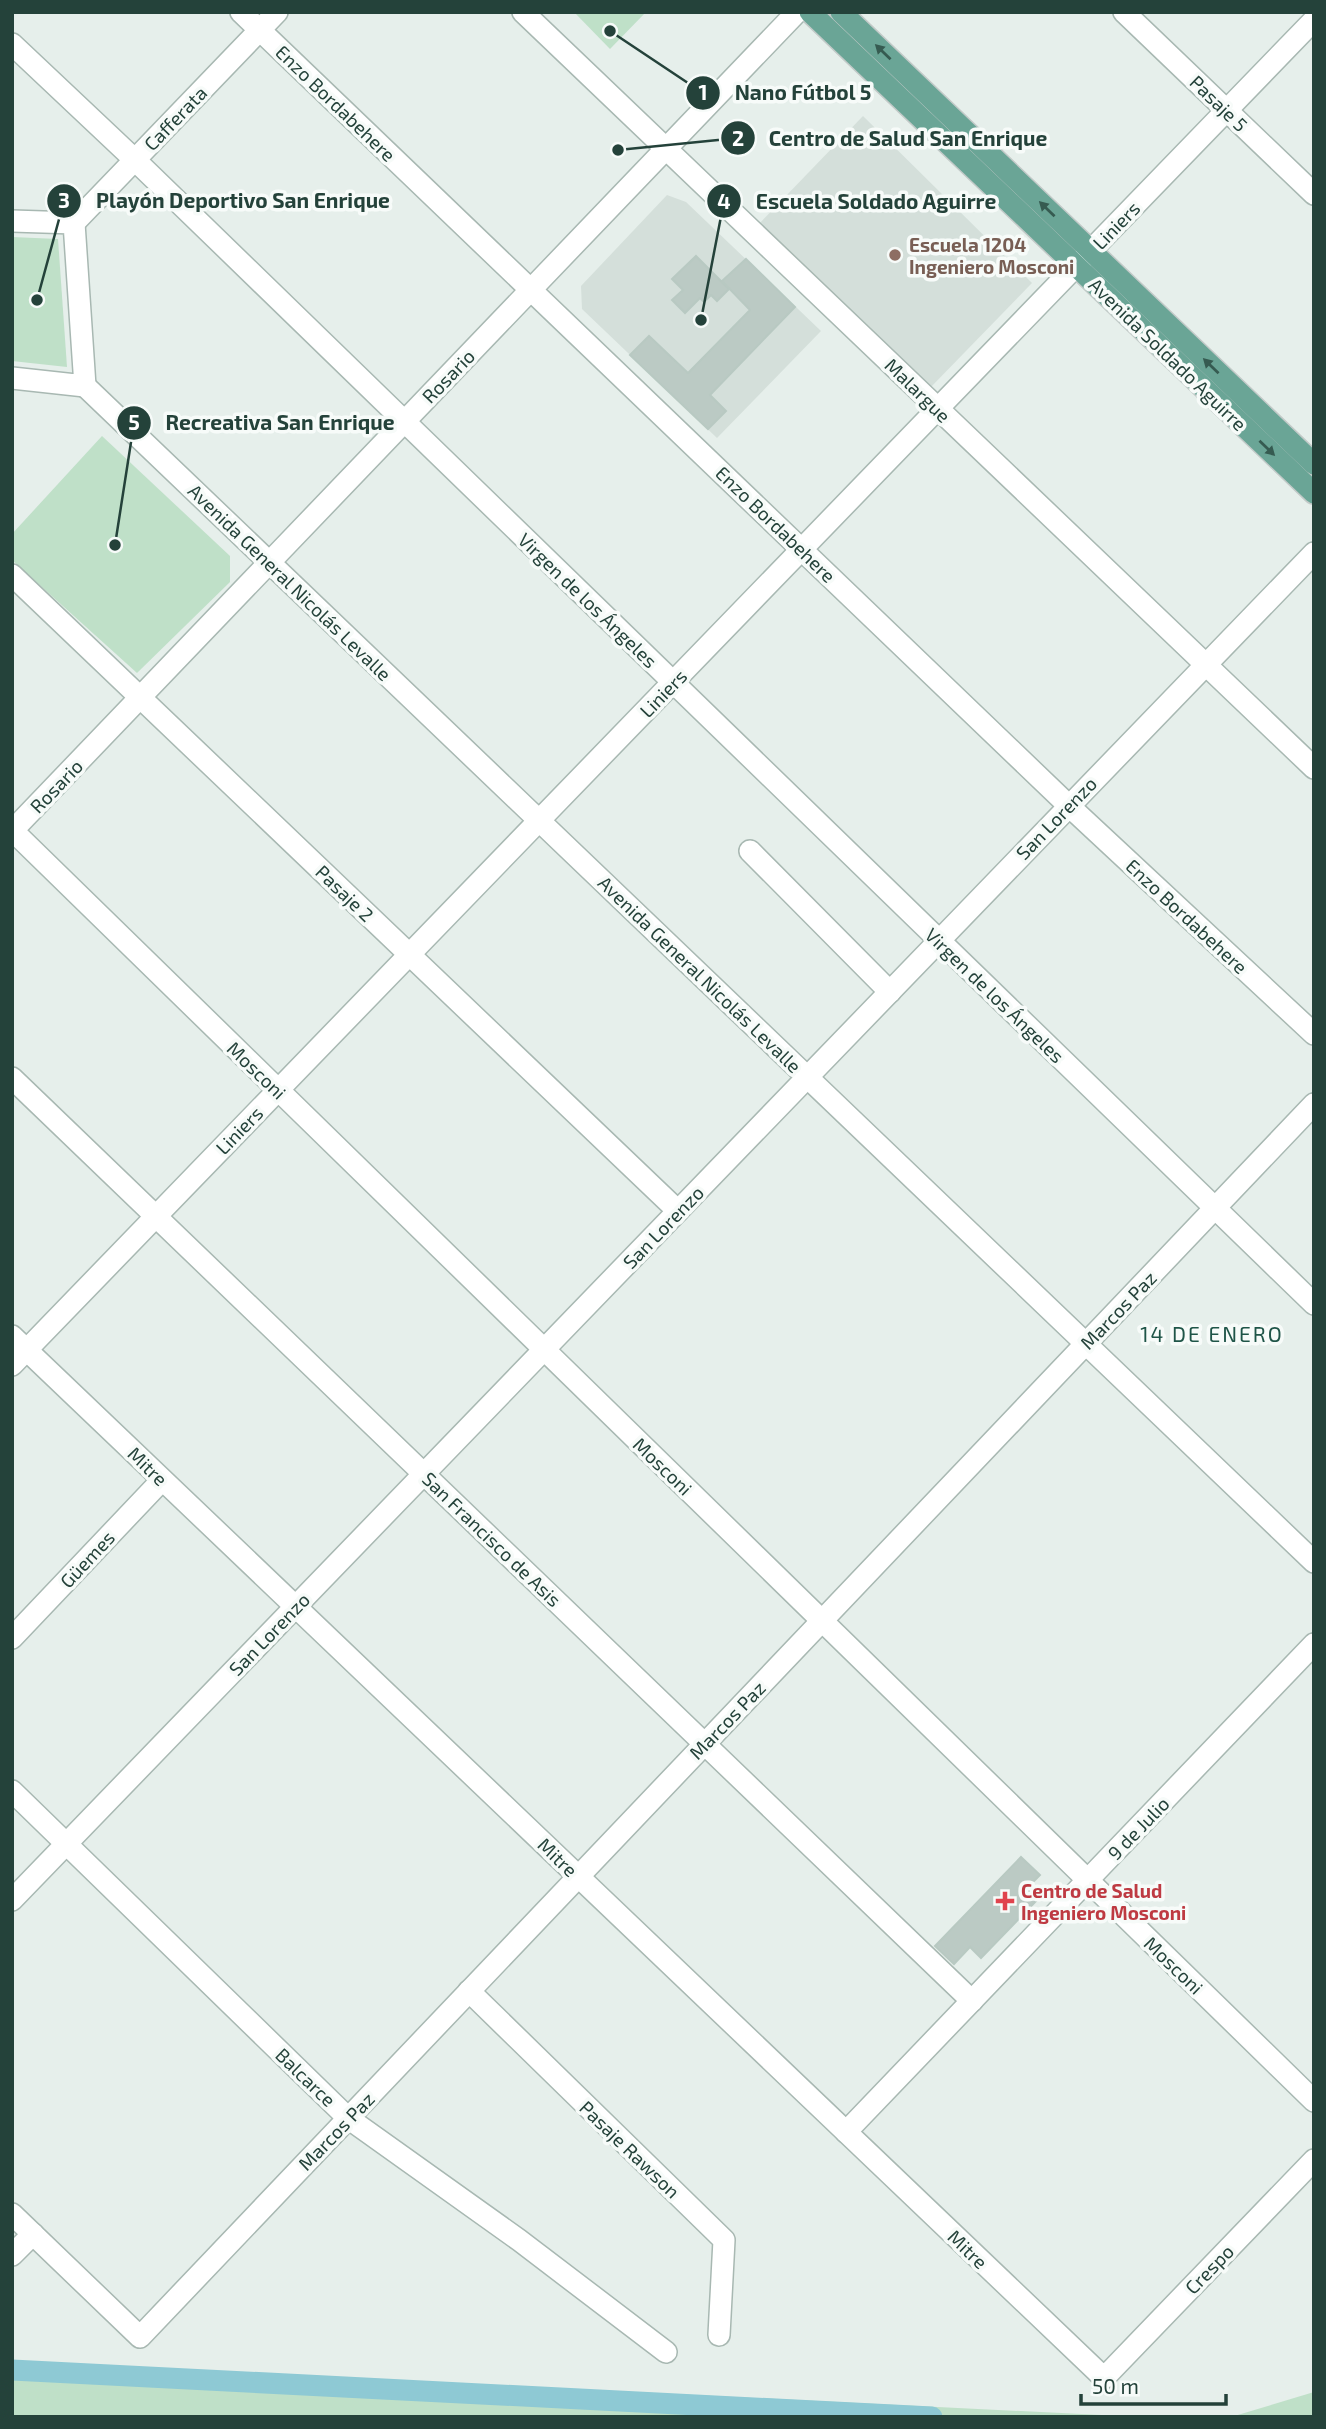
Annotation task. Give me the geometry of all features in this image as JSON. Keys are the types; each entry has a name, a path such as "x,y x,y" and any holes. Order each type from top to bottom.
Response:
{"main road":[{"name":"Avenida Soldado Aguirre","path":"810,12 1314,493"},
{"name":"Avenida Soldado Aguirre","path":"841,12 1314,464"}],"street":[{"name":"Enzo Bordabehere","path":"241,12 1068,805 1314,1034"},
{"name":"Cafferata","path":"74,223 276,12"},
{"name":"Malargue","path":"523,12 1314,768"},
{"name":"Rosario","path":"12,831 797,12"},
{"name":"Pasaje 5","path":"1124,12 1314,194"},
{"name":"Liniers","path":"17,1351 156,1216 1314,20"},
{"name":"Virgen de los Ángeles","path":"12,44 135,160 1314,1304"},
{"path":"12,221 74,223 85,386 12,378"},
{"name":"Avenida General Nicolás Levalle","path":"85,386 1314,1562"},
{"name":"San Lorenzo","path":"12,1900 1314,553"},
{"name":"Pasaje 2","path":"12,575 678,1211"},
{"name":"Mosconi","path":"12,831 1314,2101"},
{"path":"750,851 890,992"},
{"name":"San Francisco de Asis","path":"12,1078 972,2001"},
{"name":"Marcos Paz","path":"33,2234 140,2337 1314,1104"},
{"name":"Mitre","path":"17,1351 162,1480 1104,2378"},
{"name":"Güemes","path":"12,1638 162,1480"},
{"name":"9 de Julio","path":"846,2132 1314,1644"},
{"name":"Balcarce","path":"12,1791 348,2118 519,2240 666,2352"},
{"name":"Pasaje Rawson","path":"469,1991 724,2241 719,2335"},
{"name":"Crespo","path":"1104,2378 1314,2160"},
{"path":"12,2214 33,2234 12,2255"}],"shaded area":[{"name":"Escuela 1204 Ingeniero Mosconi","path":"863,116 1032,283 930,388 756,227"},
{"path":"667,195 686,202 821,331 717,438 582,309 581,286"}],"green space":[{"path":"574,12 646,12 610,49"},
{"path":"12,237 58,239 67,367 12,361"},
{"path":"102,436 230,556 230,582 137,673 12,560 12,534"},
{"path":"12,2367 50,2371 411,2381 1142,2417 12,2417"},
{"path":"1314,2392 1314,2417 1231,2417"}],"building":[{"path":"696,256 729,289 717,301 711,295 704,302 700,298 685,313 672,300 683,290 672,279"},
{"path":"746,259 795,307 710,395 726,411 708,429 630,355 649,336 688,373 750,310 722,281"},
{"path":"1021,1857 1040,1875 1027,1888 1038,1899 981,1958 970,1947 954,1964 935,1946"}],"waterway":[{"path":"12,2370 932,2417"}],"place":[{"name":"Nano Fútbol 5","path":"610,31"},
{"name":"Centro de Salud San Enrique","path":"618,150"},
{"name":"Escuela 1204 Ingeniero Mosconi","path":"895,255"},
{"name":"Playón Deportivo San Enrique","path":"37,300"},
{"name":"Escuela Soldado Aguirre","path":"701,320"},
{"name":"Recreativa San Enrique","path":"115,545"},
{"name":"Centro de Salud Ingeniero Mosconi","path":"1005,1901"}],"district":[{"name":"14 DE ENERO","path":"1212,1333"}]}
